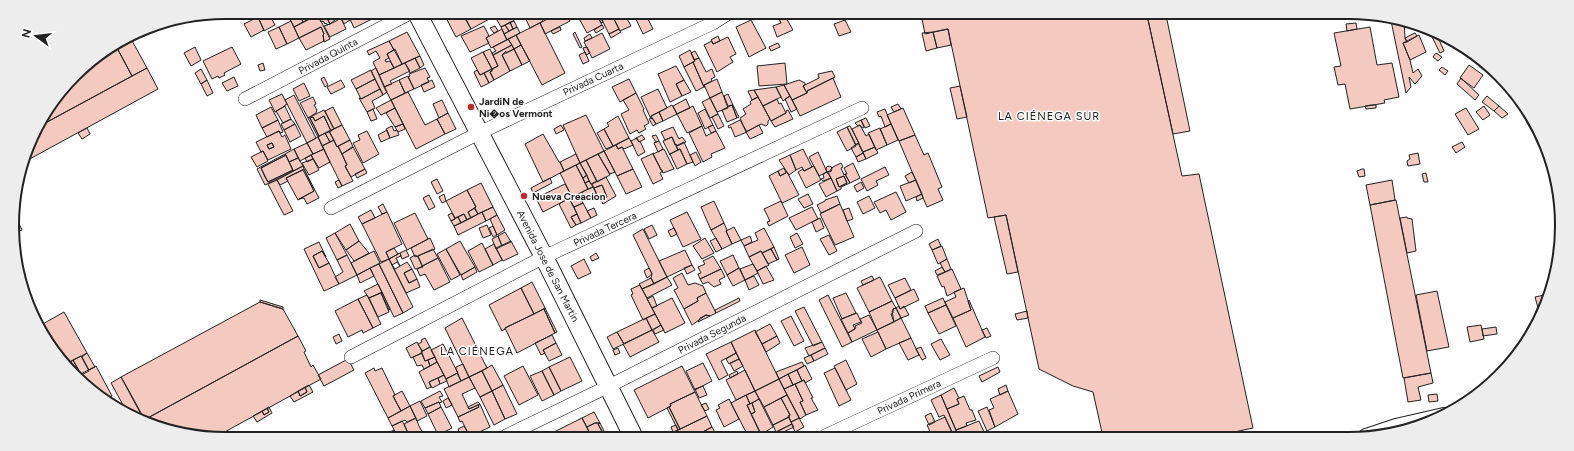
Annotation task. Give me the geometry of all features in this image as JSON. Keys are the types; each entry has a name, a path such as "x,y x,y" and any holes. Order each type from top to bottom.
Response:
{"main road":[{"name":"Avenida Jose de San Martin","path":"421,19 544,257 609,386 630,432"}],"street":[{"name":"Privada Quinta","path":"245,99 398,19"},
{"name":"Privada Cuarta","path":"331,208 479,133 719,19"},
{"name":"Privada Tercera","path":"351,357 544,257 862,108"},
{"name":"Privada Segunda","path":"514,432 609,386 916,231"},
{"name":"Privada Primera","path":"834,432 993,358"}],"building":[{"path":"254,19 259,19 264,30 251,37 244,24"},
{"path":"259,19 272,19 275,25 264,31"},
{"path":"290,19 302,19 303,22 294,27"},
{"path":"302,19 308,19 303,22"},
{"path":"310,19 320,19 330,39 324,42 324,34 321,27 299,38 294,27"},
{"path":"320,19 328,19 330,24 327,25 323,21 321,22"},
{"path":"328,19 338,19 338,20 330,24"},
{"path":"336,19 341,19 346,29 330,37 324,26 330,24"},
{"path":"342,19 350,19 350,20 344,24"},
{"path":"350,19 372,19 354,28"},
{"path":"447,19 466,19 471,29 456,37"},
{"path":"465,19 489,19 471,29"},
{"path":"496,19 513,19 514,21 501,27"},
{"path":"526,19 542,19 543,21 530,28"},
{"path":"548,19 569,19 570,21 545,34 540,23"},
{"path":"579,19 599,19 602,25 587,33"},
{"path":"614,19 627,19 631,26 620,31"},
{"path":"614,19 619,29 609,34 602,20"},
{"path":"636,19 648,19 653,29 643,34"},
{"path":"779,19 787,19 793,30 777,37 773,26 781,23"},
{"path":"922,19 1148,19 1182,176 1199,174 1253,428 1234,432 1102,432 1093,392 1073,386 1039,369 1006,215 988,218 948,29 925,34"},
{"path":"1148,19 1167,19 1190,131 1173,134"},
{"path":"751,20 766,48 749,57 736,27"},
{"path":"845,20 851,32 839,36 834,24"},
{"path":"291,21 299,38 287,44 279,27"},
{"path":"514,21 517,27 513,29 510,22"},
{"path":"510,22 513,29 509,31 505,25"},
{"path":"540,23 565,73 542,85 516,35"},
{"path":"1356,23 1357,29 1347,31 1346,24"},
{"path":"1392,24 1404,27 1405,38 1407,42 1403,43 1410,60 1413,73 1418,69 1422,76 1415,84 1409,77 1411,87 1406,93"},
{"path":"505,25 509,31 504,34 501,27"},
{"path":"602,25 604,28 596,33 594,30"},
{"path":"484,26 489,36 486,38 489,43 470,52 461,36"},
{"path":"495,26 498,31 494,33 490,28"},
{"path":"279,27 287,44 276,49 268,32"},
{"path":"321,27 324,34 324,41 306,50 299,38"},
{"path":"517,27 520,33 507,40 504,34"},
{"path":"560,27 561,30 553,34 551,31"},
{"path":"1370,27 1377,65 1392,63 1399,97 1384,100 1385,103 1350,109 1345,84 1338,85 1334,67 1341,66 1334,33"},
{"path":"502,29 507,40 491,48 486,38"},
{"path":"619,29 621,32 611,38 609,34"},
{"path":"948,29 951,45 937,48 933,32"},
{"path":"407,32 420,56 402,64 389,41"},
{"path":"575,32 582,47 580,48 573,34"},
{"path":"933,32 937,48 926,51 922,33"},
{"path":"602,33 610,49 592,58 584,42"},
{"path":"1415,33 1417,36 1407,42 1405,38"},
{"path":"590,34 592,38 585,41 584,38"},
{"path":"516,35 521,45 514,49 508,39"},
{"path":"1419,35 1426,52 1410,60 1403,43"},
{"path":"718,36 720,41 713,44 711,40"},
{"path":"728,37 736,54 730,57 733,62 717,72 704,45 712,41 713,44"},
{"path":"1432,37 1439,40 1444,51 1440,53"},
{"path":"508,39 512,45 493,55 492,53 496,51 493,47"},
{"path":"132,41 147,68 132,76 118,50"},
{"path":"389,41 394,50 387,54 389,58 385,60 386,62 390,61 394,68 379,75 373,62 380,58 376,51 369,55 367,51"},
{"path":"778,43 780,47 771,51 769,47"},
{"path":"512,45 514,49 506,53 506,51 502,55 510,71 494,80 490,72 498,66 493,55"},
{"path":"521,45 530,61 522,65 514,49"},
{"path":"195,47 201,60 191,66 184,53"},
{"path":"232,47 241,64 224,73 225,75 212,79 203,61"},
{"path":"587,47 590,53 586,55 583,48"},
{"path":"395,49 402,64 394,68 387,54"},
{"path":"490,49 498,66 492,69 483,52"},
{"path":"514,49 522,65 510,71 502,55"},
{"path":"118,50 132,76 47,122 70,89 79,79"},
{"path":"690,50 695,61 684,67 679,56"},
{"path":"695,51 699,58 694,60 691,53"},
{"path":"483,52 492,69 480,75 471,58"},
{"path":"585,52 589,61 583,64 579,55"},
{"path":"1436,53 1442,57 1438,61 1433,57"},
{"path":"420,56 424,65 420,68 415,58"},
{"path":"415,58 420,68 410,73 405,63"},
{"path":"699,58 706,72 712,69 715,77 711,79 712,81 704,85 705,87 704,87 693,62"},
{"path":"693,62 704,87 696,91 684,67"},
{"path":"263,63 265,70 260,71 258,65"},
{"path":"405,63 410,71 390,81 392,84 384,87 379,75"},
{"path":"785,63 787,84 759,86 757,66"},
{"path":"1469,65 1483,75 1474,88 1460,78"},
{"path":"676,66 684,80 676,84 682,96 670,102 658,74"},
{"path":"1442,67 1448,71 1445,75 1439,70"},
{"path":"147,68 158,89 30,159 40,134 47,122"},
{"path":"376,68 387,92 383,95 371,71"},
{"path":"425,68 430,77 427,78 429,82 414,89 408,77 410,76 409,74"},
{"path":"201,69 207,80 201,84 195,73"},
{"path":"492,69 490,72 494,80 489,83 484,73"},
{"path":"371,70 375,79 356,89 351,80"},
{"path":"477,70 480,75 484,73 489,83 481,87 474,72"},
{"path":"832,71 835,77 807,91 807,93 803,86 819,78 818,74"},
{"path":"408,76 414,89 405,93 399,80"},
{"path":"234,77 238,86 227,91 222,83"},
{"path":"324,77 328,85 325,87 321,79"},
{"path":"833,78 841,97 800,116 792,100"},
{"path":"1461,78 1479,95 1475,100 1457,84"},
{"path":"375,79 380,89 361,99 356,89"},
{"path":"629,79 636,93 620,102 612,87"},
{"path":"717,79 722,92 710,98 704,85"},
{"path":"207,80 213,93 207,96 201,84"},
{"path":"341,80 345,87 331,94 327,87"},
{"path":"399,80 405,93 391,100 384,87"},
{"path":"432,80 435,87 424,92 421,85"},
{"path":"684,80 691,92 682,96 676,84"},
{"path":"799,80 805,83 803,86 807,93 792,100 784,85"},
{"path":"304,83 310,96 299,101 293,89"},
{"path":"784,85 790,96 783,101 776,87"},
{"path":"960,86 967,117 957,119 950,88"},
{"path":"776,87 781,97 763,106 754,90"},
{"path":"380,89 383,95 372,101 375,108 367,112 359,98 361,99"},
{"path":"658,89 667,108 651,116 651,119 641,97"},
{"path":"754,90 758,97 752,100 748,91"},
{"path":"408,92 425,125 437,119 445,134 416,149 391,100"},
{"path":"722,92 728,108 717,112 710,98"},
{"path":"636,93 649,123 644,126 646,129 639,133 637,130 630,134 621,114 629,110 623,100"},
{"path":"282,94 287,104 275,112 269,100"},
{"path":"728,94 733,105 728,106 724,96"},
{"path":"294,95 316,138 307,143 285,100"},
{"path":"790,96 797,109 791,112 785,99"},
{"path":"1487,96 1499,106 1494,111 1482,102"},
{"path":"313,97 316,104 314,105 317,110 316,113 308,118 300,103"},
{"path":"758,97 770,119 766,126 761,124 746,132 740,118 746,114 743,109 751,104 750,102 752,100"},
{"path":"710,98 718,114 710,118 702,102"},
{"path":"686,99 690,108 677,114 673,106"},
{"path":"777,99 779,104 781,103 786,113 771,121 763,106"},
{"path":"391,100 395,108 381,115 376,108"},
{"path":"442,100 448,113 439,118 433,104"},
{"path":"898,104 901,109 894,112 891,107"},
{"path":"672,105 677,114 663,121 659,112"},
{"path":"732,105 739,117 737,118"},
{"path":"732,105 737,118 727,122 722,110"},
{"path":"1376,105 1376,108 1366,109 1365,106"},
{"path":"285,106 291,119 283,123 276,111"},
{"path":"693,106 702,126 687,133 677,114"},
{"path":"1484,106 1490,115 1483,120 1476,112"},
{"path":"1499,106 1508,114 1502,118 1494,111"},
{"path":"271,107 278,120 262,128 256,115"},
{"path":"333,107 342,125 334,129 325,111"},
{"path":"395,108 403,124 395,127 386,113"},
{"path":"903,108 915,135 899,141 887,115"},
{"path":"1466,108 1479,129 1468,135 1455,114"},
{"path":"373,109 377,119 371,121 367,112"},
{"path":"705,109 713,125 705,129 698,113"},
{"path":"885,109 891,124 885,127 881,116 879,117 877,112"},
{"path":"324,110 334,129 331,131 324,116 315,121 313,117 310,118 319,136 318,137 308,118"},
{"path":"788,110 793,119 775,127 771,121 786,113"},
{"path":"659,112 663,121 656,124 651,116"},
{"path":"448,113 456,129 445,134 437,119"},
{"path":"718,114 724,126 718,129 712,117"},
{"path":"586,115 604,151 580,163 563,125"},
{"path":"324,116 331,131 319,136 310,118 313,117 315,121"},
{"path":"618,116 629,138 613,146 604,129 609,126 607,123"},
{"path":"652,118 656,124 653,126 649,119"},
{"path":"866,118 870,126 865,128 861,120"},
{"path":"291,119 295,124 284,130 281,124"},
{"path":"278,120 283,132 280,133 279,131 267,137 262,128"},
{"path":"740,120 747,132 735,137 731,127 729,128 728,126"},
{"path":"861,120 864,127 862,128 860,125 858,126 855,123"},
{"path":"295,124 301,136 290,142 284,130"},
{"path":"403,124 405,129 398,132 395,127"},
{"path":"891,124 898,140 887,145 880,129"},
{"path":"342,125 350,140 337,147 329,131"},
{"path":"561,125 564,130 556,134 554,129"},
{"path":"713,125 716,131 711,133 708,127"},
{"path":"759,125 763,133 750,139 746,132"},
{"path":"860,125 866,136 869,134 875,147 863,152 852,129"},
{"path":"392,126 394,131 397,130 399,135 390,138 386,129"},
{"path":"702,126 706,136 716,131 725,148 711,154 712,157 703,162 689,133"},
{"path":"850,126 859,143 856,145 847,127"},
{"path":"673,127 679,139 682,137 686,142 677,146 676,144 675,145 672,137 665,140 661,132"},
{"path":"847,127 856,146 847,151 837,132"},
{"path":"87,128 90,134 82,139 78,133"},
{"path":"880,128 887,145 876,150 868,133"},
{"path":"604,129 613,146 606,149 597,133"},
{"path":"387,130 390,138 381,142 378,135"},
{"path":"279,131 282,137 285,135 291,149 268,160 263,151 261,152 256,142","holes":["272,143 274,147 269,149 267,145"]},
{"path":"329,131 334,140 330,142 325,133"},
{"path":"367,131 379,154 363,163 353,143 360,140 358,135"},
{"path":"325,133 330,142 322,146 318,137"},
{"path":"543,134 564,171 543,182 525,144"},
{"path":"642,135 645,139 639,142 636,138"},
{"path":"656,135 659,141 656,142 652,136"},
{"path":"915,135 924,155 928,153 942,187 938,189 943,200 927,207 899,141"},
{"path":"318,137 324,149 313,154 307,143"},
{"path":"672,137 678,150 670,155 663,141"},
{"path":"629,138 633,145 624,149 622,147 618,149 616,145"},
{"path":"637,138 645,152 638,156 631,141"},
{"path":"334,140 347,165 345,166 353,181 342,186 322,146"},
{"path":"350,140 353,147 342,154 338,146"},
{"path":"659,141 663,149 658,152 654,143"},
{"path":"684,142 693,162 687,164 680,149 678,150 676,146"},
{"path":"1462,142 1465,147 1456,153 1452,147"},
{"path":"272,143 274,147 269,149 267,145"},
{"path":"307,143 313,154 300,161 294,149"},
{"path":"858,143 863,153 856,157 851,148"},
{"path":"616,145 618,149 622,147 633,169 617,176 604,151"},
{"path":"352,147 365,169 351,177 345,166 347,165 342,154"},
{"path":"875,147 878,153 866,159 863,152"},
{"path":"294,149 298,158 289,162 285,154"},
{"path":"324,149 330,162 319,168 311,155"},
{"path":"664,149 674,169 663,173 653,154"},
{"path":"680,149 687,164 677,169 670,154"},
{"path":"803,149 812,167 804,171 802,167 796,170 790,155"},
{"path":"263,151 268,161 257,167 251,157"},
{"path":"604,151 615,172 610,174 598,154"},
{"path":"696,152 701,162 695,166 690,155"},
{"path":"818,152 827,172 819,176 809,157"},
{"path":"654,153 653,154 661,170 663,171 660,173 663,179 653,184 641,159"},
{"path":"863,153 866,159 858,162 856,157"},
{"path":"1418,153 1420,164 1408,166 1407,161 1410,159 1409,155"},
{"path":"285,154 286,155 261,168 265,177 268,182 293,171 265,185 257,169"},
{"path":"576,154 580,163 564,171 560,162"},
{"path":"598,154 610,175 597,182 586,160"},
{"path":"286,155 293,170 268,182 261,168"},
{"path":"311,155 313,159 307,162 305,158"},
{"path":"790,155 796,170 789,175 779,160"},
{"path":"298,158 303,166 293,171 289,162"},
{"path":"313,159 319,170 309,175 302,163"},
{"path":"586,160 597,181 591,184 580,163"},
{"path":"580,163 587,175 583,178 576,165"},
{"path":"841,163 843,167 841,168 844,175 845,174 850,183 841,187 841,189 837,191 828,172 833,167","holes":["844,176 847,183 839,187 836,179"]},
{"path":"853,163 860,178 850,183 845,174 847,174 844,168"},
{"path":"576,165 588,189 572,197 560,173"},
{"path":"303,166 304,169 286,178 288,181 280,185 277,180"},
{"path":"814,166 821,180 806,188 798,172"},
{"path":"829,166 832,169 829,172 826,169"},
{"path":"885,167 889,175 876,181 878,185 867,191 861,179"},
{"path":"784,168 786,173 780,176 778,171"},
{"path":"304,169 319,198 307,204 304,198 299,199 314,191"},
{"path":"365,169 367,173 357,178 355,174"},
{"path":"633,169 642,187 626,194 617,176"},
{"path":"1364,169 1365,176 1359,177 1357,171"},
{"path":"303,170 314,191 298,200 286,178"},
{"path":"778,171 780,176 787,172 799,195 782,203 769,176"},
{"path":"827,172 831,178 823,181 821,179 824,178 823,174"},
{"path":"912,172 916,180 909,183 905,176"},
{"path":"1426,173 1428,182 1424,182 1422,174"},
{"path":"587,175 589,181 585,183 583,178"},
{"path":"844,176 847,183 839,187 836,179"},
{"path":"606,177 616,196 603,204 601,200 607,197 602,185 594,188 592,184"},
{"path":"550,178 552,183 533,193 531,188"},
{"path":"831,178 837,191 826,197 819,184"},
{"path":"437,179 443,191 437,194 431,182"},
{"path":"277,180 293,211 284,215 268,184"},
{"path":"339,180 342,186 338,188 335,182"},
{"path":"916,180 922,194 906,201 900,186"},
{"path":"1392,180 1395,200 1370,205 1366,185"},
{"path":"589,181 593,187 588,189 585,183"},
{"path":"861,182 864,188 857,192 854,186"},
{"path":"481,183 493,207 478,214 467,190"},
{"path":"565,184 572,197 543,212 536,198"},
{"path":"602,185 607,197 600,201 594,188"},
{"path":"593,187 596,193 585,198 582,192"},
{"path":"467,190 476,207 468,212 471,218 467,220 464,214 455,218 446,201"},
{"path":"896,192 906,212 891,220 886,210 880,213 874,202"},
{"path":"444,194 446,201 442,203 439,197"},
{"path":"579,194 583,203 574,207 569,198"},
{"path":"808,194 813,204 804,208 798,199"},
{"path":"922,194 923,198 917,201 916,197"},
{"path":"429,195 435,207 429,210 423,198"},
{"path":"837,196 840,204 821,213 817,205 825,200"},
{"path":"869,196 875,208 863,214 857,202"},
{"path":"569,198 577,214 571,217 576,225 571,228 559,204"},
{"path":"1396,200 1431,373 1403,378 1370,205"},
{"path":"714,201 724,223 711,230 701,207"},
{"path":"781,201 788,216 769,226 767,222 770,221 764,209"},
{"path":"583,203 591,218 581,223 574,207"},
{"path":"383,204 387,212 382,214 378,207"},
{"path":"840,204 854,237 835,245 820,214"},
{"path":"493,207 497,215 486,221 482,212"},
{"path":"812,207 818,219 796,230 789,218"},
{"path":"475,208 478,214 471,218 468,212"},
{"path":"594,208 597,215 591,218 587,211"},
{"path":"849,208 853,219 847,221 843,210"},
{"path":"371,210 375,218 362,224 358,217"},
{"path":"387,212 402,244 386,252 389,259 381,262 362,224"},
{"path":"482,212 486,221 458,235 454,226"},
{"path":"687,212 701,239 683,247 670,220"},
{"path":"415,213 428,239 407,250 394,223"},
{"path":"452,213 455,219 451,221 448,215"},
{"path":"464,214 467,220 461,223 458,217"},
{"path":"577,214 581,223 576,225 571,217"},
{"path":"497,215 505,230 497,235 490,219"},
{"path":"1006,215 1018,272 1007,274 994,217"},
{"path":"458,217 461,223 454,226 451,221"},
{"path":"1407,217 1412,219 1416,251 1407,253 1400,218"},
{"path":"820,218 824,228 816,232 812,222"},
{"path":"19,223 22,230 19,231"},
{"path":"724,223 732,244 722,249 711,230"},
{"path":"350,224 359,241 346,250 335,233"},
{"path":"487,225 491,235 483,238 479,228"},
{"path":"652,225 657,235 649,239 644,229"},
{"path":"493,226 497,235 493,237 489,228"},
{"path":"734,227 741,240 732,244 726,231"},
{"path":"674,228 677,234 671,237 668,231"},
{"path":"764,228 774,247 749,257 744,246 758,240 755,233"},
{"path":"643,229 667,277 654,284 651,278 652,274 633,235"},
{"path":"505,232 511,242 502,246 498,236"},
{"path":"335,233 347,255 337,260 326,238"},
{"path":"797,233 803,244 795,248 790,237"},
{"path":"829,235 837,251 829,255 820,239"},
{"path":"498,236 502,246 496,249 492,239"},
{"path":"750,236 752,242 744,246 741,240"},
{"path":"430,238 435,249 415,257 411,248"},
{"path":"705,238 714,253 702,259 693,246"},
{"path":"716,238 722,249 716,252 710,241"},
{"path":"938,239 941,246 932,250 929,244"},
{"path":"359,241 369,253 354,261 346,250"},
{"path":"460,241 475,267 461,275 446,249"},
{"path":"511,241 518,254 503,261 496,248"},
{"path":"319,242 326,257 322,251 313,256 319,268 329,263 339,284 324,291 304,249"},
{"path":"482,243 493,265 479,272 468,251"},
{"path":"494,244 502,260 493,265 485,249"},
{"path":"942,246 947,259 938,264 932,250"},
{"path":"774,247 779,259 777,260 771,249"},
{"path":"802,247 810,265 794,273 785,255"},
{"path":"394,248 398,254 389,259 386,252"},
{"path":"433,249 438,258 422,266 418,256"},
{"path":"446,249 460,275 451,280 437,254"},
{"path":"771,249 777,260 768,264 762,253"},
{"path":"406,250 409,256 402,259 400,253"},
{"path":"685,250 692,265 667,277 659,261"},
{"path":"322,251 329,263 319,268 313,256"},
{"path":"374,251 380,263 357,275 351,263"},
{"path":"761,251 769,265 757,271 749,257"},
{"path":"400,253 401,256 396,258 400,266 397,262 392,265 389,259"},
{"path":"596,253 599,258 592,261 590,257"},
{"path":"347,255 357,275 339,284 335,277 343,272 337,260"},
{"path":"415,255 418,257 423,267 415,269 410,258"},
{"path":"733,255 739,268 727,275 720,261"},
{"path":"713,256 721,269 700,279 698,274 701,273 698,267 705,264 703,261"},
{"path":"438,258 450,282 434,290 425,274 420,276 417,269"},
{"path":"389,259 413,307 403,313 379,264"},
{"path":"584,259 591,273 578,279 571,266"},
{"path":"947,259 951,269 945,272 940,263"},
{"path":"407,262 412,269 404,273 409,283 417,279 420,287 406,293 392,265 395,269"},
{"path":"379,264 403,313 394,317 370,268"},
{"path":"753,264 758,273 745,280 740,269"},
{"path":"692,265 695,270 687,274 684,268"},
{"path":"766,266 774,280 763,284 757,271"},
{"path":"475,267 477,272 463,280 461,275"},
{"path":"942,267 945,272 937,275 935,271"},
{"path":"370,268 374,276 360,283 357,275"},
{"path":"649,268 652,274 647,278 644,271"},
{"path":"739,268 745,280 733,286 727,275"},
{"path":"412,269 417,279 409,283 404,273"},
{"path":"721,269 725,277 719,280 721,284 714,287 708,282 703,284 700,279"},
{"path":"952,269 961,289 947,296 944,286 942,287 937,276"},
{"path":"682,273 688,285 695,283 703,286 706,293 697,298 698,301 684,309 674,290 678,288 673,278"},
{"path":"754,276 759,285 749,290 745,280"},
{"path":"872,276 874,280 863,285 861,281"},
{"path":"667,277 672,285 647,298 642,289"},
{"path":"880,277 892,301 869,312 857,288"},
{"path":"651,278 654,284 642,289 639,284"},
{"path":"905,278 911,290 895,298 888,285"},
{"path":"532,282 545,308 534,314 521,288"},
{"path":"378,284 382,292 369,298 364,291"},
{"path":"640,285 655,314 643,320 631,295 633,294 631,289"},
{"path":"521,288 534,314 505,328 502,331 489,305"},
{"path":"964,288 971,310 953,318 945,302 956,297 954,292"},
{"path":"914,289 919,300 900,309 895,298"},
{"path":"1437,291 1449,347 1427,351 1416,295"},
{"path":"382,292 390,309 389,310 381,293"},
{"path":"381,293 389,312 378,317 369,298"},
{"path":"706,293 716,313 710,316 706,315 692,325 684,309 698,301 697,298"},
{"path":"846,293 856,313 842,319 833,298"},
{"path":"367,295 381,324 373,328 358,299"},
{"path":"828,295 852,342 842,347 819,300"},
{"path":"1543,295 1538,308 1535,297"},
{"path":"653,296 657,306 652,308 647,299"},
{"path":"672,298 685,323 665,333 652,308"},
{"path":"739,298 740,301 716,313 715,310"},
{"path":"943,298 946,305 928,313 925,306"},
{"path":"358,299 373,328 363,333 362,330 348,337 335,311"},
{"path":"260,300 283,307 283,309 260,302"},
{"path":"969,300 985,337 966,347 953,318 971,310"},
{"path":"892,301 896,308 893,309 893,313 891,314 894,322 877,330 869,312"},
{"path":"260,302 283,309 298,336 149,417 141,414 121,377"},
{"path":"946,305 956,326 939,334 928,313"},
{"path":"899,306 900,309 904,306 909,315 901,318 896,308"},
{"path":"804,307 822,342 813,346 795,311"},
{"path":"545,308 557,332 555,333 544,309"},
{"path":"896,308 901,318 894,322 892,311"},
{"path":"544,309 555,333 517,353 505,328"},
{"path":"1027,311 1028,318 1017,320 1015,314"},
{"path":"64,312 87,353 70,362 44,323"},
{"path":"857,313 861,322 853,325 855,329 848,333 841,319"},
{"path":"655,314 661,325 652,330 646,318"},
{"path":"706,315 710,316 698,322 700,318"},
{"path":"869,315 877,330 852,342 848,333 856,328 855,326 862,323 860,319"},
{"path":"791,316 804,341 794,346 781,321"},
{"path":"462,318 487,368 469,377 445,328"},
{"path":"646,318 652,330 624,344 617,332"},
{"path":"901,318 911,338 886,349 877,330"},
{"path":"770,324 777,336 762,344 755,332"},
{"path":"661,325 664,330 655,334 653,330"},
{"path":"1481,325 1484,339 1470,342 1467,327"},
{"path":"1496,327 1497,334 1483,336 1482,329"},
{"path":"987,328 991,336 986,338 982,330"},
{"path":"652,330 659,342 630,357 623,344"},
{"path":"755,330 779,379 755,391 731,342"},
{"path":"617,332 624,344 613,349 607,337"},
{"path":"878,332 886,349 871,357 862,339"},
{"path":"339,334 342,341 336,344 333,337"},
{"path":"552,335 556,343 543,350 545,353 541,355 535,343"},
{"path":"298,336 306,351 304,352 311,367 313,365 321,379 225,432 212,432 185,428 149,417"},
{"path":"777,336 780,343 766,352 762,344"},
{"path":"425,338 430,347 422,351 418,344"},
{"path":"911,338 919,355 908,360 899,343"},
{"path":"941,339 950,355 940,360 931,344"},
{"path":"417,342 422,353 411,358 406,348"},
{"path":"731,342 736,353 721,361 728,375 719,380 706,354"},
{"path":"822,342 825,348 809,356 805,348"},
{"path":"556,343 562,355 549,361 543,350"},
{"path":"443,344 458,373 446,379 431,350"},
{"path":"430,347 435,357 425,361 421,352"},
{"path":"921,347 926,358 922,360 916,349"},
{"path":"618,348 620,353 615,355 613,350"},
{"path":"825,348 828,354 814,361 811,355"},
{"path":"87,353 95,367 89,370 82,357"},
{"path":"422,353 425,361 428,360 430,366 424,369 422,365 417,366 413,357"},
{"path":"736,353 739,359 729,364 726,359"},
{"path":"811,355 814,361 807,364 804,358"},
{"path":"81,356 89,371 82,375 73,360"},
{"path":"435,357 437,362 430,366 428,360"},
{"path":"570,357 582,381 561,391 549,367"},
{"path":"348,359 354,370 324,386 318,375"},
{"path":"739,359 743,366 734,371 730,363"},
{"path":"73,360 81,374 79,372 70,362"},
{"path":"846,360 857,384 846,390 834,366"},
{"path":"437,362 444,375 429,382 431,387 427,389 419,372"},
{"path":"802,362 804,366 779,379 776,372"},
{"path":"703,363 712,381 695,390 686,371"},
{"path":"463,364 469,377 461,381 456,367"},
{"path":"492,365 503,385 492,391 482,371"},
{"path":"805,365 812,379 805,383 804,380 802,381 797,370"},
{"path":"96,366 112,396 111,397 81,374"},
{"path":"523,366 538,395 519,405 504,376"},
{"path":"682,366 695,392 670,404 671,406 648,418 634,390"},
{"path":"549,367 561,391 554,395 542,371"},
{"path":"998,367 1000,372 982,382 979,376"},
{"path":"374,368 375,371 382,368 395,395 393,396 401,411 388,418 365,373"},
{"path":"835,368 851,400 839,406 824,373"},
{"path":"745,370 755,391 736,400 726,380"},
{"path":"797,370 802,381 793,385 788,374"},
{"path":"482,371 492,391 480,397 469,377"},
{"path":"542,371 554,395 542,401 530,376"},
{"path":"737,371 738,374 730,378 729,375"},
{"path":"457,373 461,381 449,387 446,379"},
{"path":"1431,373 1433,383 1418,387 1421,400 1408,402 1404,378"},
{"path":"788,374 793,385 784,389 779,379"},
{"path":"444,375 447,381 440,384 438,378"},
{"path":"121,377 142,414 123,404 111,383"},
{"path":"469,377 475,388 462,394 469,409 478,405 479,407 458,417 444,389"},
{"path":"438,378 440,384 432,388 429,382"},
{"path":"779,379 787,395 764,407 755,391"},
{"path":"804,380 813,398 811,398 818,410 806,415 800,402 803,401 795,384"},
{"path":"795,384 803,401 800,402 806,415 800,419 784,389"},
{"path":"309,385 313,392 294,402 290,396 298,391 300,396 307,392 305,387"},
{"path":"503,385 517,414 505,419 492,391"},
{"path":"1006,385 1008,391 1000,395 998,389"},
{"path":"703,386 707,395 699,398 695,389"},
{"path":"305,387 307,392 300,396 298,391"},
{"path":"954,388 959,398 957,399 959,404 947,409 941,395"},
{"path":"402,391 410,406 401,411 393,396"},
{"path":"440,391 443,396 439,397 442,402 425,408 421,401"},
{"path":"492,391 505,419 494,425 480,397"},
{"path":"755,391 759,399 750,404 746,395"},
{"path":"1008,391 1018,414 995,427 989,410 994,408 990,399"},
{"path":"695,392 707,416 680,429 669,407 671,406 670,404"},
{"path":"1437,394 1438,401 1429,402 1428,395"},
{"path":"746,395 750,404 747,405 760,432 746,432 731,403"},
{"path":"787,395 799,418 791,422 788,416 790,415 781,398"},
{"path":"941,395 957,432 952,432 944,415 939,417 931,400"},
{"path":"964,396 976,420 966,423 967,426 956,430 947,409 959,404 957,399"},
{"path":"448,398 452,405 446,408 443,401"},
{"path":"781,398 790,415 789,417 773,425 764,407"},
{"path":"729,399 739,419 724,427 716,410 720,408 718,405"},
{"path":"759,399 773,427 765,432 760,432 751,414 755,412 752,403"},
{"path":"420,401 427,416 417,421 410,406"},
{"path":"439,402 441,407 428,414 425,408"},
{"path":"478,402 480,404 469,409 468,407"},
{"path":"706,403 709,409 705,411 701,405"},
{"path":"752,403 755,412 751,414 747,405"},
{"path":"480,404 490,427 479,432 468,432 462,421 460,422 458,417 479,407 478,405"},
{"path":"410,406 416,418 407,422 405,420 392,426 388,418"},
{"path":"269,407 272,413 257,422 253,416 262,411 264,415 269,412 267,408"},
{"path":"441,407 452,428 444,432 437,432 428,414"},
{"path":"669,407 680,429 678,430 667,408"},
{"path":"987,407 995,427 987,431 978,411"},
{"path":"267,408 269,412 264,415 262,411"},
{"path":"594,412 600,423 595,423 587,427 582,418"},
{"path":"931,413 935,422 929,425 925,416"},
{"path":"707,416 712,427 703,432 674,432"},
{"path":"789,417 792,424 776,432 773,425"},
{"path":"945,417 952,432 930,432 927,425"},
{"path":"416,418 422,432 408,432 404,424"},
{"path":"582,418 589,432 554,432"},
{"path":"799,418 804,427 795,432 791,422"},
{"path":"402,421 408,432 395,432 392,426"},
{"path":"979,421 984,432 957,432 956,430"},
{"path":"595,423 600,423 598,424 602,432 589,432 587,427"},
{"path":"600,423 604,432 603,432 598,424"},
{"path":"792,424 794,427 783,432 776,432"},
{"path":"676,425 678,430 673,432 671,427"},
{"path":"464,426 467,432 459,432 458,429"},
{"path":"712,427 715,432 703,432"}],"place":[{"name":"JardiN de Ni�os Vermont","path":"471,107"},
{"name":"Nueva Creacion","path":"524,196"}],"district":[{"name":"LA CIÉNEGA SUR","path":"1049,116"},
{"name":"LA CIÉNEGA","path":"477,351"}]}
